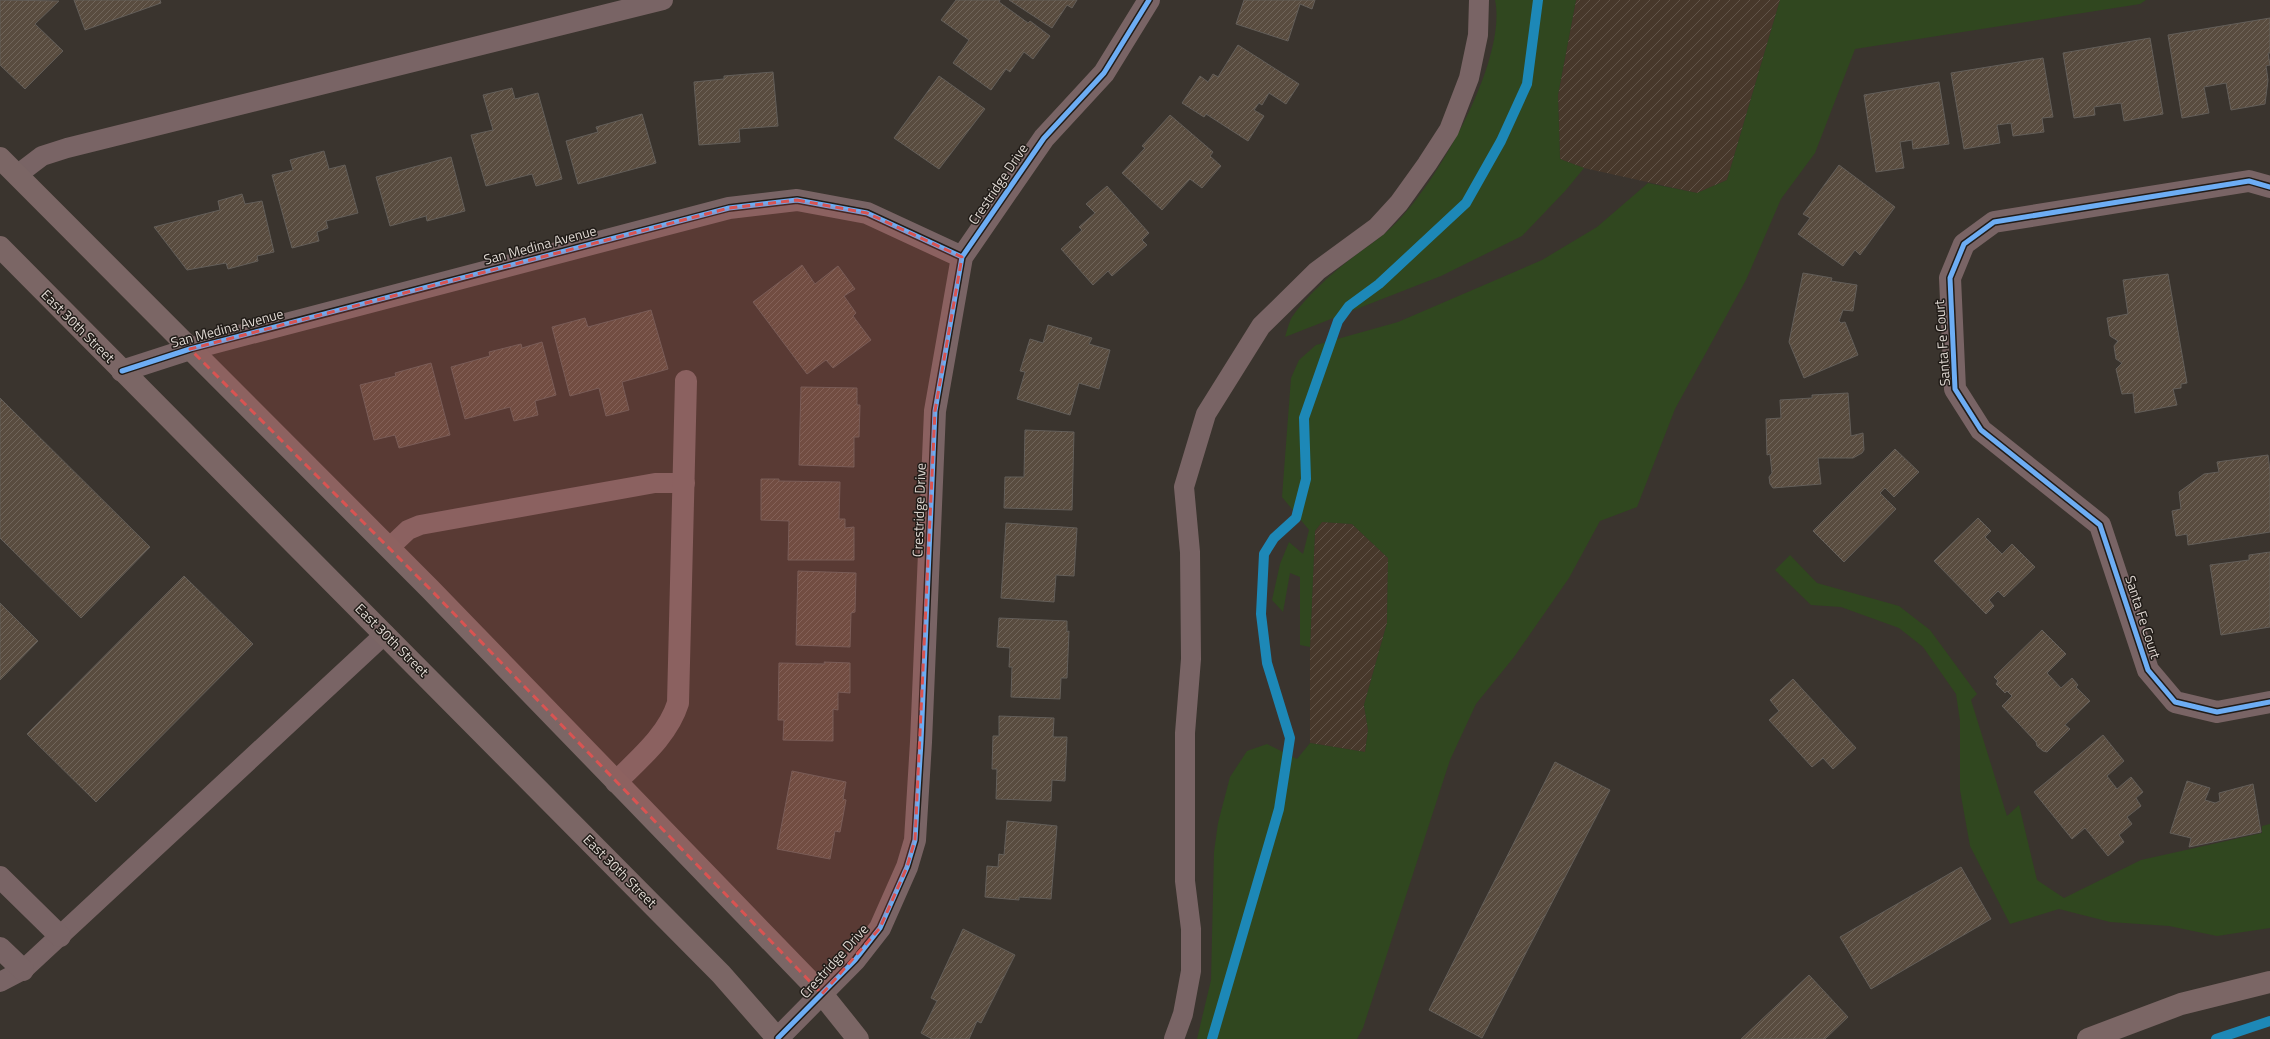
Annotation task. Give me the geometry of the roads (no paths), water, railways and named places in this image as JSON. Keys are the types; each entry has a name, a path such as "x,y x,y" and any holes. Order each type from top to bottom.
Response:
{"main road":[{"path":"0,158 389,548 822,994 858,1039"},
{"name":"East 30th Street","path":"0,247 722,974 778,1039"},
{"path":"2088,1039 2181,1004 2270,982"}],"street":[{"name":"Crestridge Drive","path":"778,1039 855,960 880,928 907,867 915,840 921,742 935,411 962,257 1044,138 1104,73 1149,0"},
{"name":"Santa Fe Court","path":"2270,187 2249,181 1994,222 1964,244 1950,278 1955,389 1981,430 2100,524 2148,670 2175,702 2217,712 2270,702"},
{"name":"San Medina Avenue","path":"122,371 190,349 729,208 797,200 867,213 962,257"},
{"path":"616,782 660,736 673,718 678,703 685,483 686,381"},
{"path":"0,877 60,936"},
{"path":"0,948 23,970"}],"lane":[{"path":"16,175 42,156 67,148 663,0"},
{"path":"1174,1039 1184,1014 1191,971 1191,929 1185,881 1185,740 1191,659 1190,552 1184,487 1206,414 1261,326 1317,270 1377,227 1407,192 1448,130 1469,78 1478,35 1479,0"},
{"path":"389,548 408,530 420,525 655,483 685,483"},
{"path":"0,982 23,970 385,634"}],"waterway":[{"path":"1212,1039 1279,809 1290,738 1267,663 1261,614 1264,554 1274,538 1296,518 1306,479 1304,418 1338,321 1349,306 1379,284 1466,203 1501,141 1527,84 1538,0"},
{"path":"2216,1039 2270,1021"}]}
